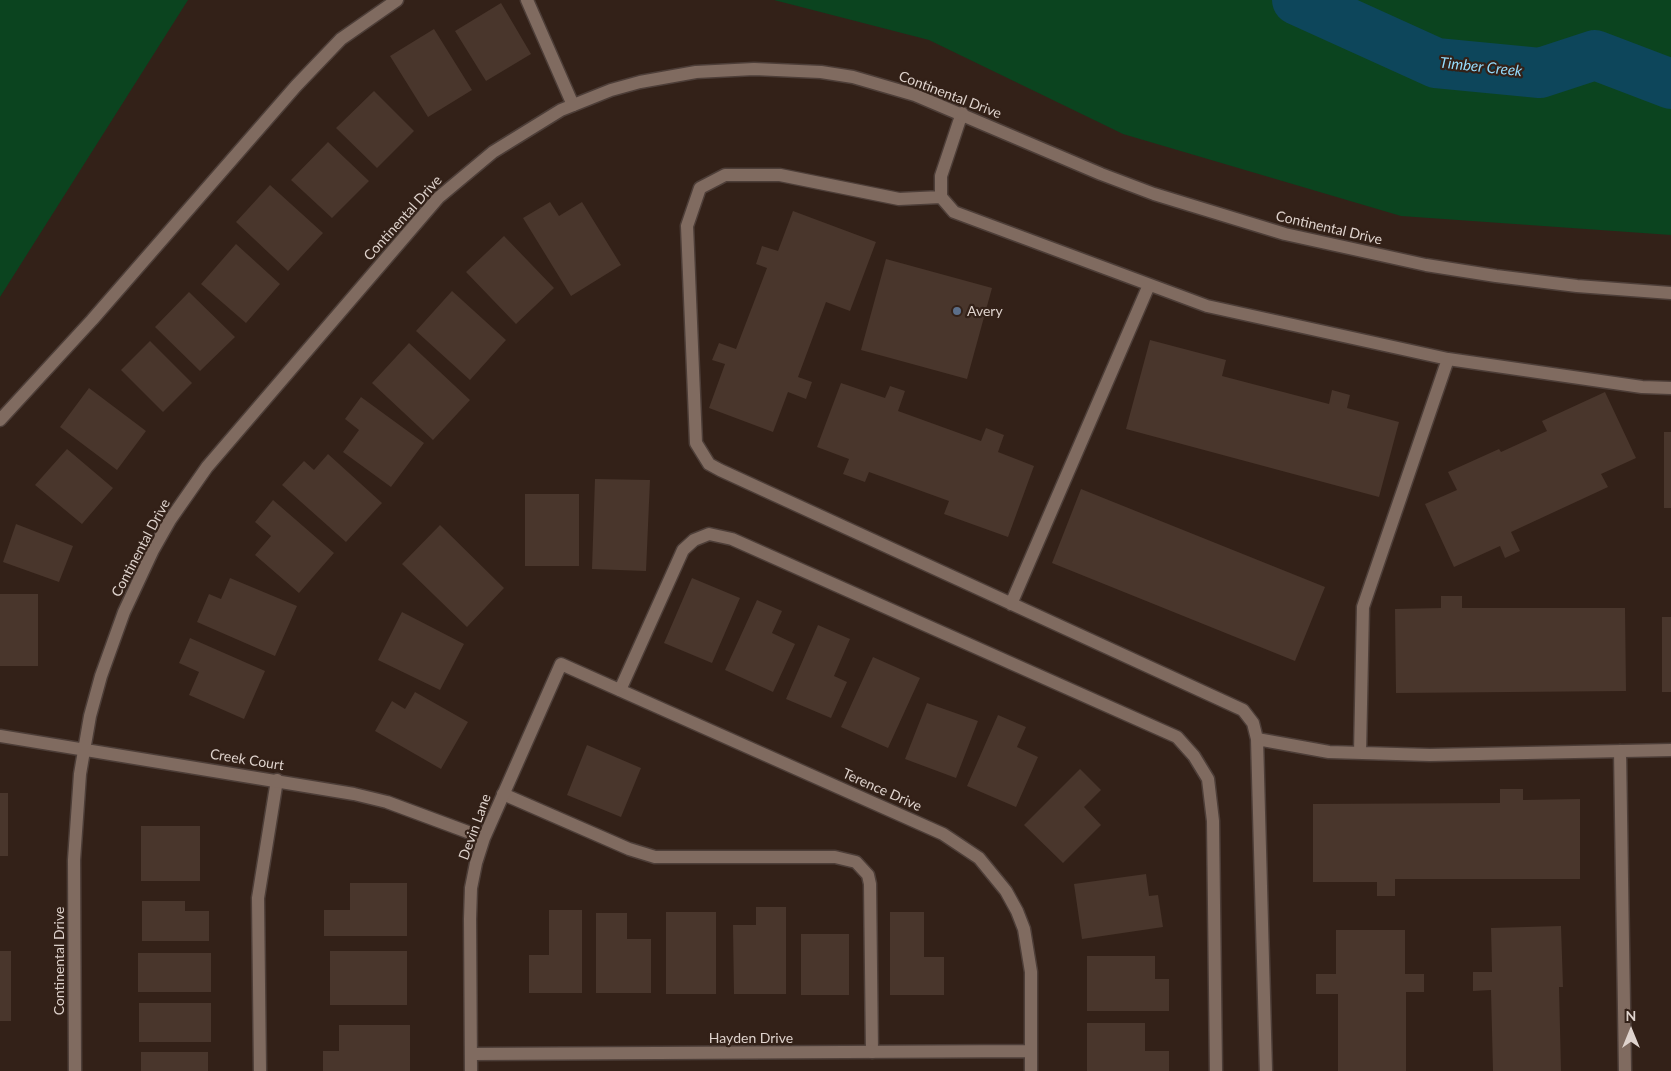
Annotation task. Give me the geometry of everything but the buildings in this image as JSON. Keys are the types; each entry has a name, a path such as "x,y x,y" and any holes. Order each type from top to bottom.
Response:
{"street":[{"path":"0,420 92,320 296,86 341,39 397,0"},
{"path":"527,0 573,105"},
{"name":"Continental Drive","path":"74,1071 74,860 76,814 84,749 90,716 101,676 124,612 170,520 207,467 438,198 494,152 573,105 611,90 668,76 722,70 784,69 853,78 915,95 962,113 1101,174 1154,194 1285,234 1426,266 1577,286 1671,293"},
{"path":"962,113 941,176 941,197 954,212 1207,306 1448,359 1642,387 1671,388"},
{"path":"941,197 900,199 780,175 725,175 700,188 687,226 696,443 709,464 715,467 1242,710 1253,723 1257,739 1266,1071"},
{"path":"1011,604 1149,285"},
{"path":"1360,753 1363,607 1448,359"},
{"path":"620,690 683,550 694,540 709,534 732,539 1177,737 1194,756 1208,780 1213,821 1216,1071"},
{"name":"Terence Drive","path":"561,664 943,834 979,858 1006,891 1024,929 1031,972 1031,1071"},
{"name":"Devin Lane","path":"471,1071 472,888 484,838 561,664"},
{"name":"Creek Court","path":"0,736 276,780 387,802 484,838"},
{"path":"1257,739 1329,752 1430,755 1671,750"},
{"path":"1620,751 1625,1071"},
{"path":"260,1071 258,898 276,780"},
{"path":"503,794 629,850 655,857 835,857 856,862 868,875 870,884 872,1052"},
{"name":"Hayden Drive","path":"471,1054 1031,1051"}],"green space":[{"path":"0,0 188,0 0,297"},
{"path":"774,0 1671,0 1671,235 1401,216 1123,134 929,40"}],"waterway":[{"name":"Timber Creek","path":"1297,0 1436,63 1540,73 1595,55 1671,84"}],"place":[{"name":"Avery","path":"957,311"}]}
